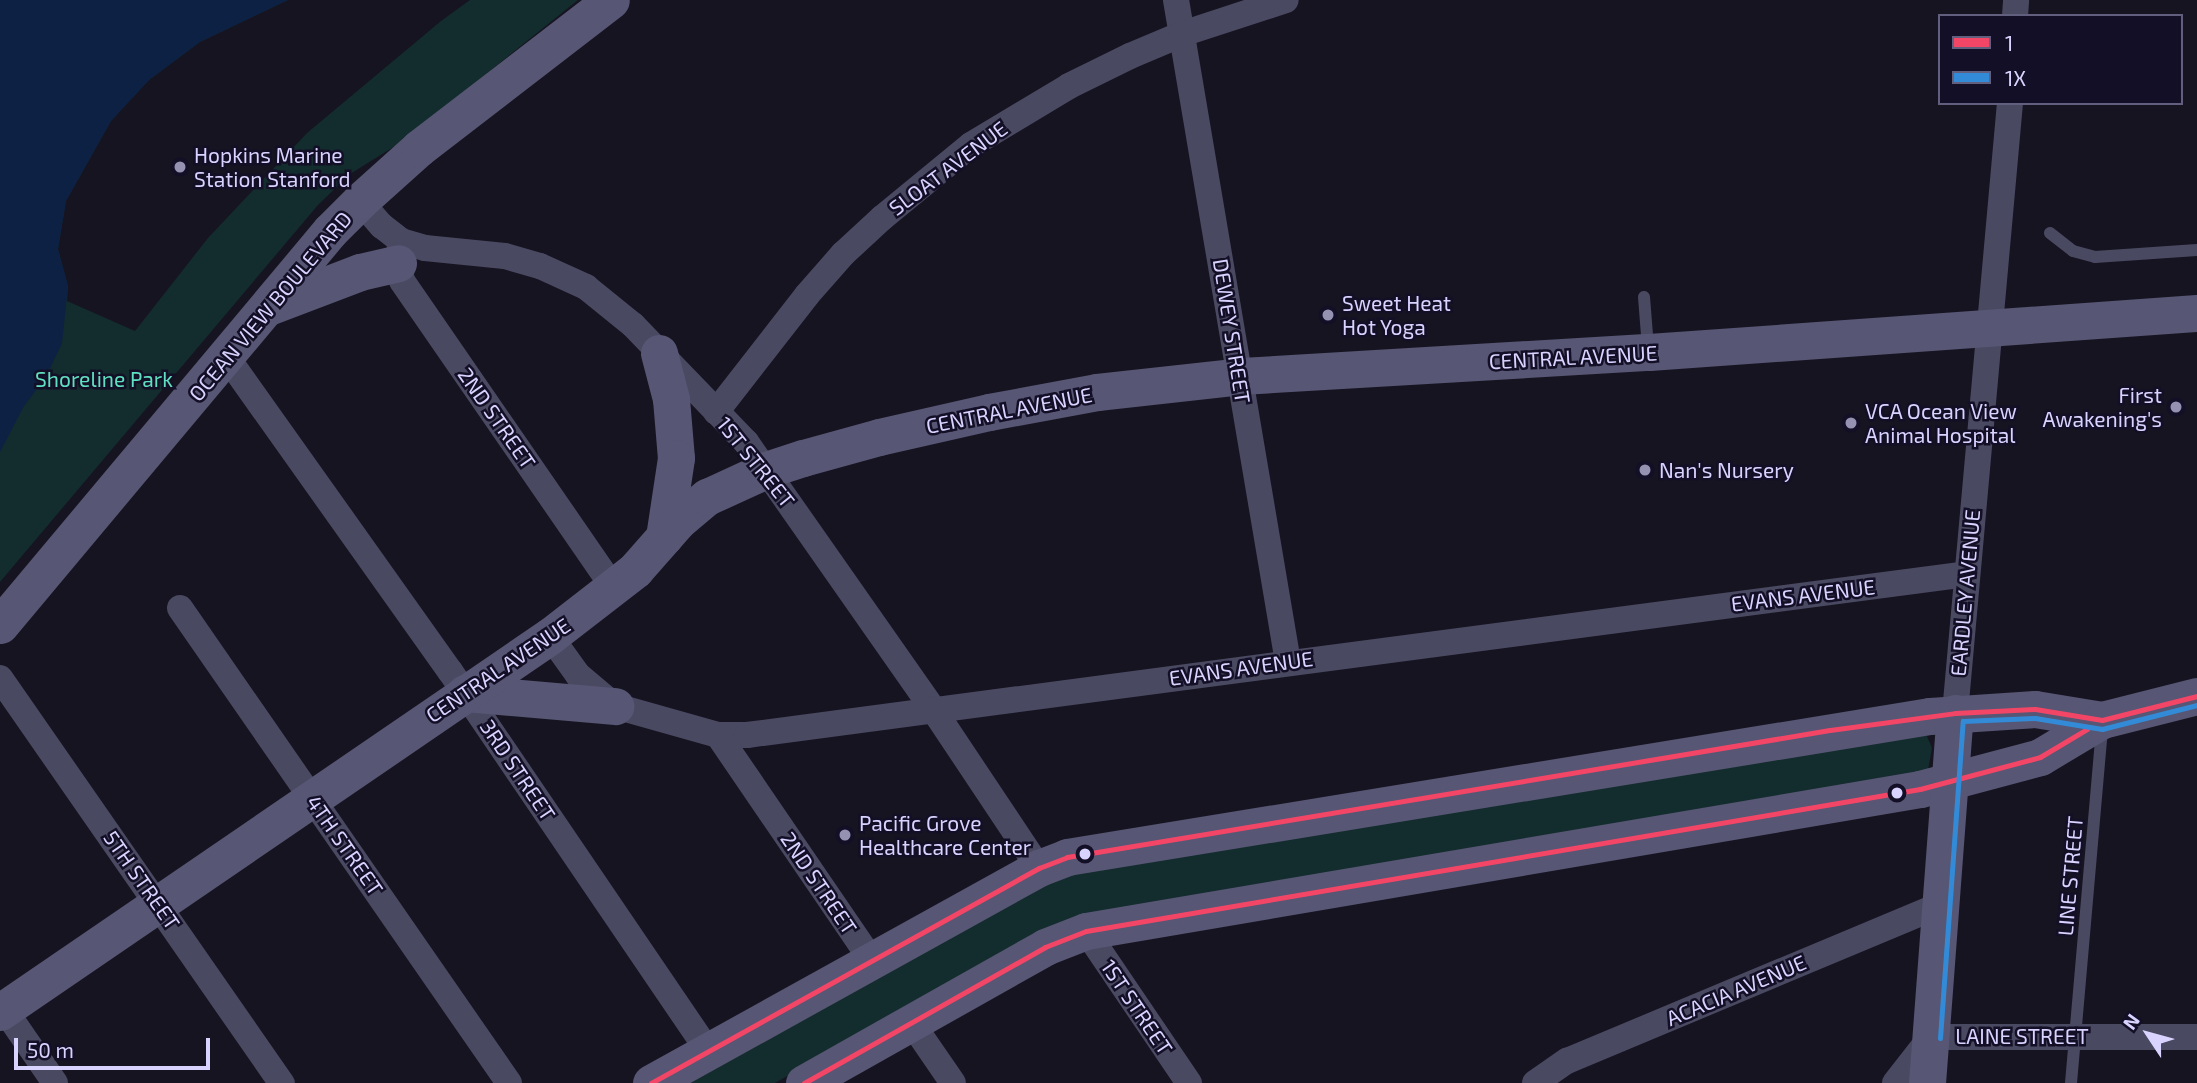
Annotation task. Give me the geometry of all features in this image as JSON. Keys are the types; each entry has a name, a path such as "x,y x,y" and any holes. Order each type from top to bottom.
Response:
{"main road":[{"name":"OCEAN VIEW BOULEVARD","path":"0,625 264,310 360,201 419,148 611,0"},
{"path":"264,310 359,272 399,252"},
{"name":"CENTRAL AVENUE","path":"2,1011 312,796 550,636 635,570 664,537 707,497 766,470 879,437 989,412 1097,393 1241,376 1649,352 2197,313"},
{"path":"659,353 671,399 676,458 664,537"},
{"path":"465,693 615,706"},
{"path":"804,1083 1045,947 1086,931 1906,792 2040,757 2102,720 2191,693"},
{"path":"651,1083 1039,869 1067,857 1830,730 1955,713 2035,709 2102,720"},
{"name":"EARDLEY AVENUE","path":"1927,1083 1955,713"}],"street":[{"name":"DEWEY STREET","path":"1176,0 1288,662"},
{"name":"SLOAT AVENUE","path":"716,412 807,295 843,254 934,173 999,127 1069,86 1182,34 1286,0"},
{"name":"EARDLEY AVENUE","path":"1955,713 2010,105"},
{"name":"1ST STREET","path":"360,201 382,226 399,252 425,248 505,256 563,276 610,305 659,353 746,442 933,709 1039,869"},
{"name":"2ND STREET","path":"399,252 402,281 614,588"},
{"name":"3RD STREET","path":"226,356 465,693 708,1050"},
{"name":"EVANS AVENUE","path":"550,636 578,675 615,706 718,736 783,730 1966,574"},
{"name":"4TH STREET","path":"180,608 509,1083"},
{"name":"5TH STREET","path":"0,678 282,1083"},
{"name":"2ND STREET","path":"718,736 873,962"},
{"name":"ACACIA AVENUE","path":"1535,1083 1567,1061 1942,904"},
{"name":"1ST STREET","path":"1086,931 1189,1083"},
{"path":"2,1011 55,1083"},
{"path":"911,1022 953,1083"},
{"name":"LAINE STREET","path":"1931,1037 2197,1037"},
{"path":"1895,1083 1931,1037"}],"lane":[{"path":"2050,233 2073,251 2095,257 2197,250"},
{"path":"1644,296 1649,352"},
{"name":"LINE STREET","path":"2071,1083 2102,720"}],"green space":[{"name":"Shoreline Park","path":"0,0 288,0 200,42 149,80 111,121 66,201 58,249 68,286 67,301 135,331 208,238 307,133 441,21 470,0 578,0 400,143 350,174 318,205 0,582"},
{"path":"1926,734 1932,748 1928,770 1049,929 775,1083 678,1083 1066,872"}],"water":[{"path":"0,0 288,0 200,42 149,80 111,121 66,201 58,249 68,286 62,343 46,377 24,406 0,452"}],"transit line":[{"name":"1","path":"651,1083 1039,868 1067,857 1830,730 1955,713 2035,709 2102,720 2197,696"},
{"name":"1X","path":"1940,1038 1963,721 2035,718 2102,729 2197,705"},
{"name":"1","path":"804,1083 1045,947 1086,931 1920,789 2040,757 2087,729"}],"place":[{"name":"Hopkins Marine Station Stanford","path":"180,167"},
{"name":"Sweet Heat Hot Yoga","path":"1328,315"},
{"name":"First Awakening's","path":"2176,407"},
{"name":"VCA Ocean View Animal Hospital","path":"1851,423"},
{"name":"Nan's Nursery","path":"1645,470"},
{"name":"Pacific Grove Healthcare Center","path":"845,835"}]}
